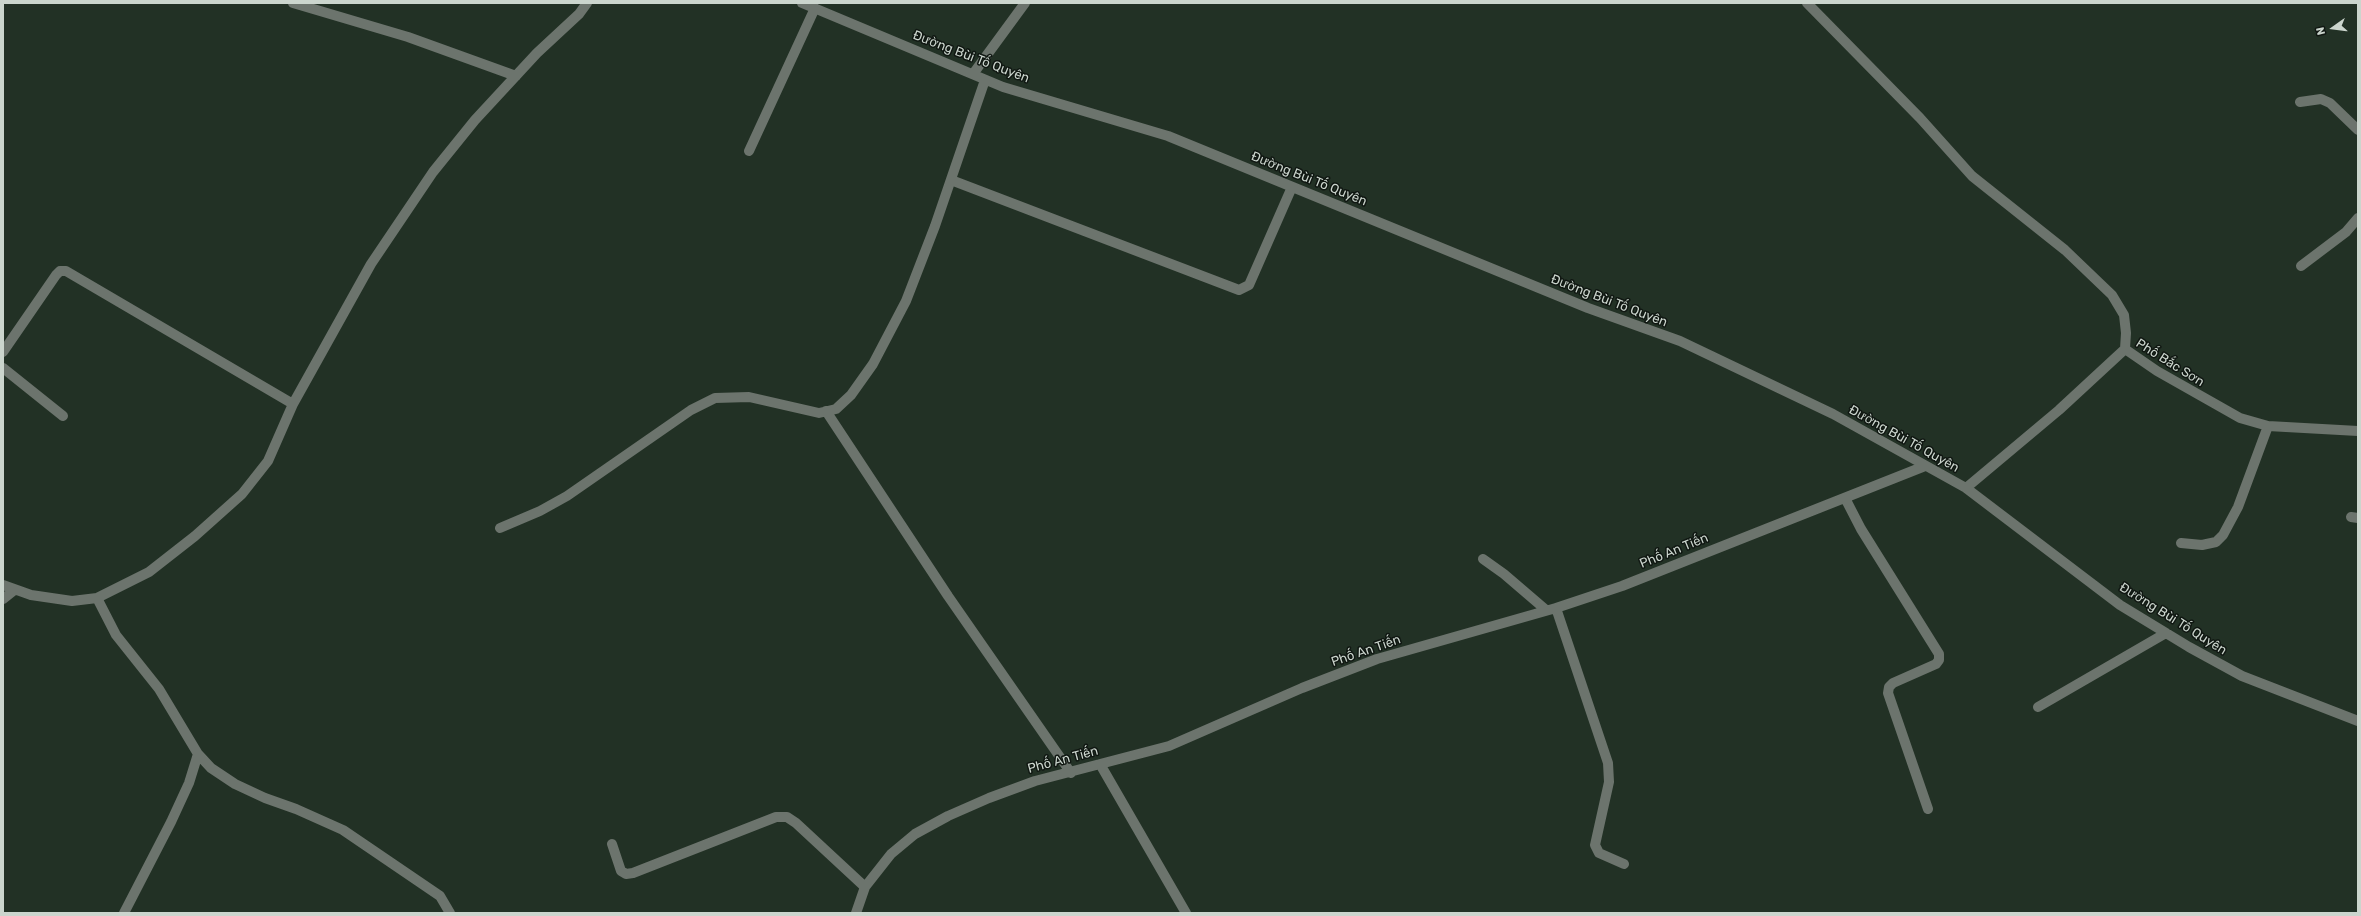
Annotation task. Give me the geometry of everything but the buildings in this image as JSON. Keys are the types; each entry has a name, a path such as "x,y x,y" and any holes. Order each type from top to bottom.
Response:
{"street":[{"path":"293,3 408,37 516,76"},
{"path":"3,585 13,591 31,595 72,600 97,598 149,572 195,536 242,494 268,461 293,404 371,264 433,172 475,120 516,76 579,14 587,3"},
{"name":"Đường Bùi Tố Quyên","path":"802,3 1003,87 1168,136 1588,308 1680,341 1833,414 1966,488 2120,604 2166,633 2242,676 2358,721"},
{"path":"973,74 1025,3"},
{"path":"1807,3 1920,118 1972,176 2065,250 2112,295 2124,315 2126,333 2125,350"},
{"path":"749,151 815,8"},
{"path":"500,528 540,511 567,496 691,410 715,398 749,397 819,413 836,409 851,395 874,364 906,301 951,180 985,80"},
{"path":"2300,102 2321,99 2330,103 2358,130"},
{"path":"951,180 1239,290 1249,285 1292,187"},
{"path":"2302,266 2346,232 2358,218"},
{"path":"3,352 56,275 60,271 66,272 293,404"},
{"name":"Phố Bắc Sơn","path":"1966,488 2059,410 2125,350 2219,408 2240,418 2268,426 2358,431"},
{"path":"3,368 63,416"},
{"path":"826,411 948,596 1071,773"},
{"path":"2181,543 2202,545 2216,542 2223,535 2238,506 2268,426"},
{"name":"Phố An Tiến","path":"856,913 865,887 891,854 915,834 948,816 1035,781 1071,773 1169,746 1302,688 1377,659 1556,608 1622,586 1925,466"},
{"path":"1845,498 1861,529 1939,654 1939,660 1936,664 1893,683 1889,687 1888,694 1928,809"},
{"path":"1483,559 1504,574 1546,610"},
{"path":"3,599 13,591"},
{"path":"97,598 116,635 159,689 198,754 211,768 235,784 343,830 440,896 450,913"},
{"path":"1556,608 1608,763 1609,782 1595,845 1599,853 1624,864"},
{"path":"2038,707 2166,633"},
{"path":"124,913 171,822 189,783 198,754"},
{"path":"1100,764 1186,913"},
{"path":"612,844 621,871 626,874 633,873 776,817 787,817 796,823 865,887"}]}
